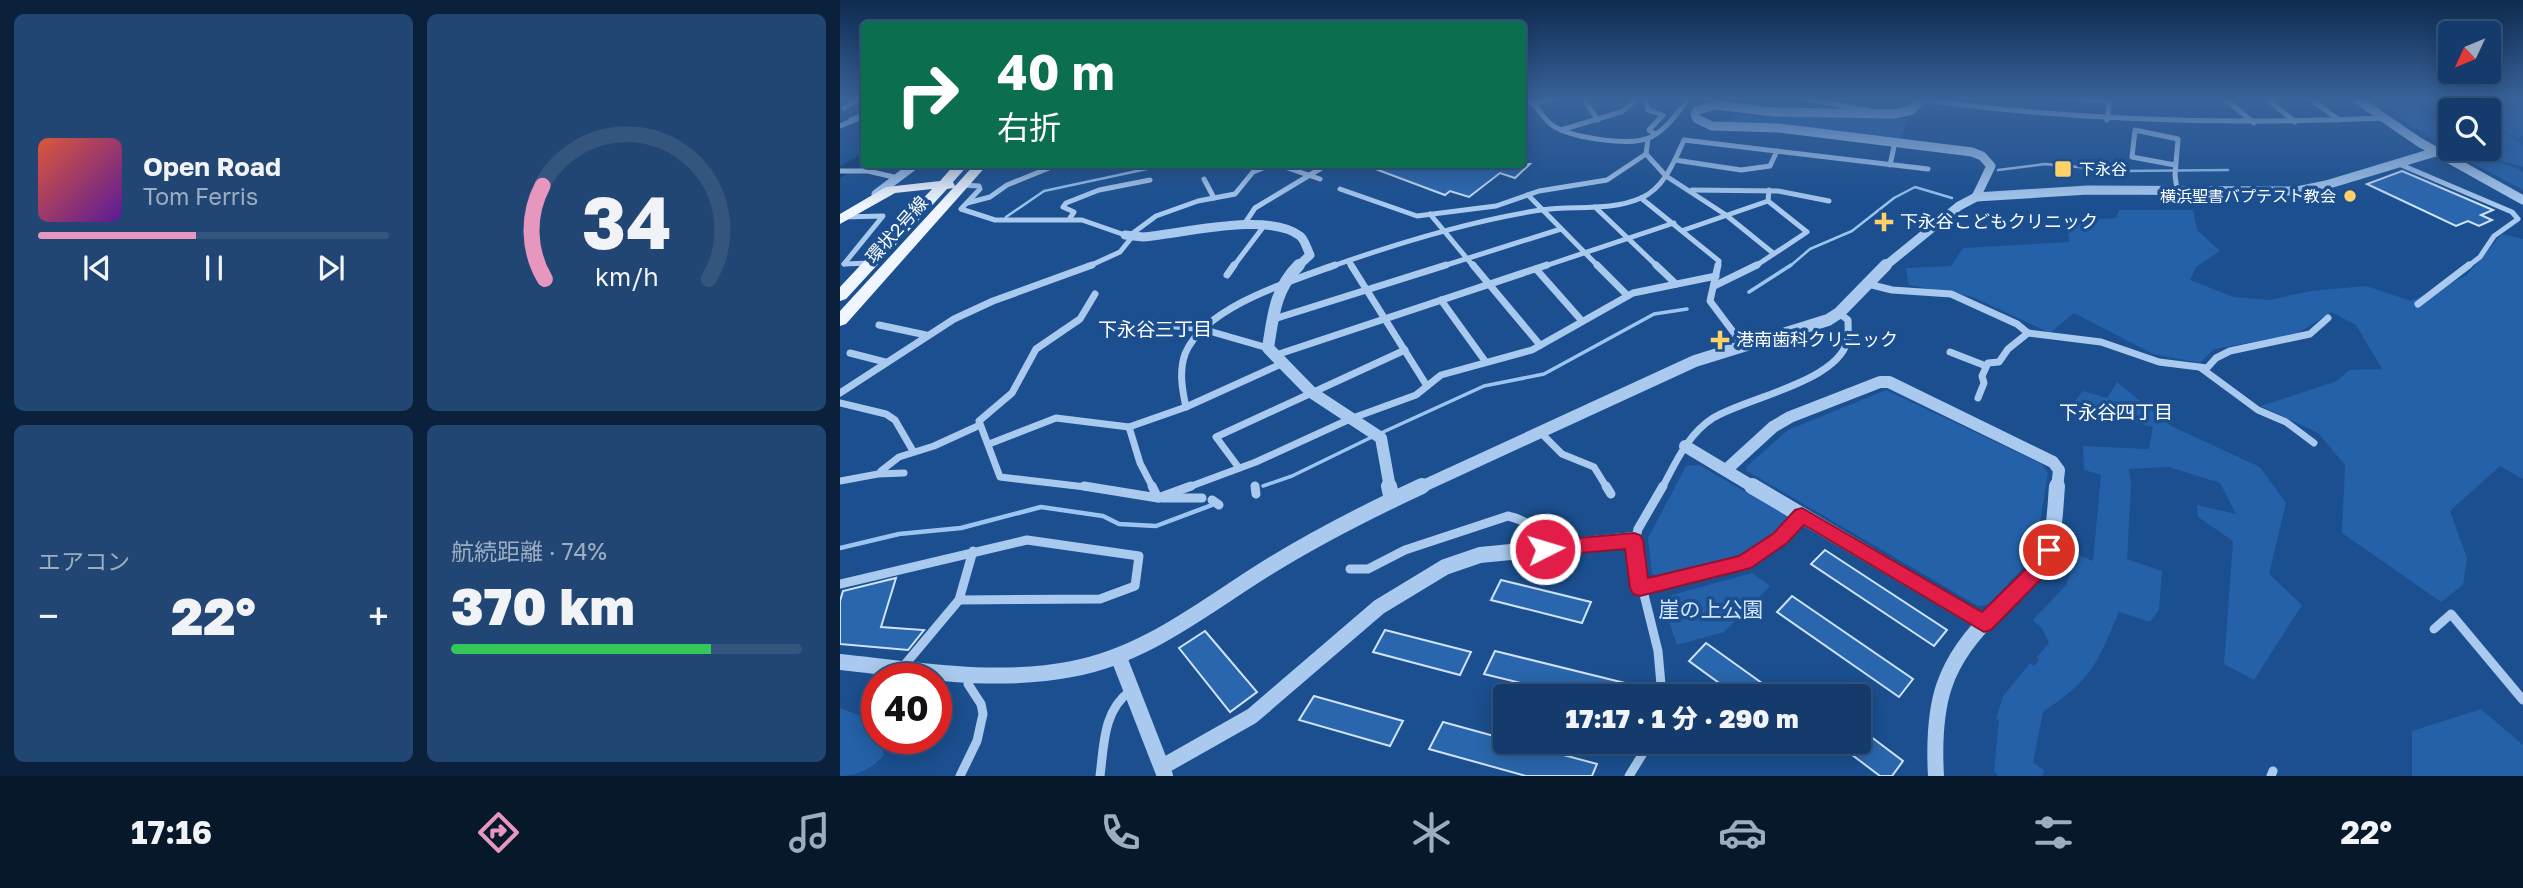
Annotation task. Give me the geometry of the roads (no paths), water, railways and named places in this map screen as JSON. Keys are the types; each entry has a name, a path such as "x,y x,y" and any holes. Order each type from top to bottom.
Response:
{"main road":[{"name":"環状2号線","path":"840,296 959,168"},
{"name":"環状2号線","path":"840,321 978,168"},
{"path":"842,219 876,194 911,184 963,184"}],"street":[{"path":"1576,134 1648,139 1655,134"},
{"path":"1830,134 1972,152 1982,156 1989,162 1991,170 1976,197"},
{"path":"2135,134 2132,157 2175,169"},
{"path":"2162,134 2178,139 2175,169 2178,190"},
{"path":"2413,134 2438,151"},
{"path":"1340,189 1418,216 1496,206 1528,195 1608,180 1646,154 1648,139"},
{"path":"1186,407 1179,375 1184,354 1202,329 1240,303 1282,284 1445,232 1543,210 1595,207 1641,198 1666,176 1684,139 1928,169"},
{"path":"1890,165 1895,142"},
{"path":"1675,160 1741,170 1770,166 1777,151"},
{"path":"952,673 1047,675 1119,658 1146,645 1309,542 1392,500 1670,372 1743,345 1813,325 1839,313 1890,261 1959,206 1976,197 2088,190 2297,191 2438,151"},
{"path":"1646,154 1666,176 1692,190 1773,254"},
{"path":"2455,161 2523,200"},
{"path":"2458,161 2523,194"},
{"path":"2399,164 2512,212 2518,219 2494,236 2480,257 2418,304"},
{"path":"876,194 911,168"},
{"path":"967,204 990,197 1007,185 1049,168"},
{"path":"840,393 926,335 983,305 1109,259 1120,252 1128,236 1156,216 1235,194 1259,168"},
{"path":"1289,168 1320,178"},
{"path":"1243,226 1255,208 1323,168"},
{"path":"840,171 868,171 898,178"},
{"path":"1204,179 1214,198"},
{"path":"1070,218 1074,212 1063,207 1066,203 1099,190 1150,180"},
{"path":"963,184 979,186 961,209 995,220 1082,219 1128,236 1243,226 1264,226 1292,231 1309,244 1310,255 1287,275 1276,295 1273,319 1274,356"},
{"path":"1692,190 1769,190 1803,193 1829,201"},
{"path":"1768,201 1769,190"},
{"path":"1528,195 1627,295"},
{"path":"1641,198 1684,230 1719,261 1710,301 1743,345"},
{"path":"1684,230 1768,201"},
{"path":"1714,286 1745,273 1807,232 1768,201"},
{"path":"1595,207 1676,284"},
{"path":"1430,214 1540,345"},
{"path":"842,219 883,216 842,264"},
{"path":"989,444 1056,418 1129,427 1186,407 1274,356 1674,223"},
{"path":"1227,275 1264,226"},
{"path":"1273,319 1561,229"},
{"path":"1349,262 1427,386"},
{"path":"842,264 871,263"},
{"path":"1536,269 1581,321"},
{"path":"1158,498 1239,468 1350,419 1416,395 1441,375 1532,350 1627,295 1716,276"},
{"path":"1868,283 1892,290 1951,294 2017,324 2028,333 2101,342 2159,362 2201,368 2207,368 2216,358 2230,351 2309,334 2328,317"},
{"path":"1095,294 1080,319 1036,349 1012,393 979,421 1000,477 1027,478 1158,498 1202,498"},
{"path":"1441,300 1485,361"},
{"path":"1663,684 1659,653 1634,561 1634,540 1685,446 1696,432 1720,413 1814,376 1836,362 1850,338 1848,320 1839,313"},
{"path":"1151,323 1202,329 1274,356 1311,392 1379,435 1392,500"},
{"path":"879,325 926,335"},
{"path":"1978,398 1984,383 1982,376 1988,363 1999,362 2008,349 2028,333"},
{"path":"1239,468 1216,437 1405,350"},
{"path":"1950,352 1986,366"},
{"path":"850,353 885,362"},
{"path":"2201,368 2258,411 2286,422 2314,443"},
{"path":"1726,470 1773,427 1790,416 1880,382 1889,382 2053,462 2059,470 2049,550 2040,568 1960,650 1945,676 1936,710 1936,776"},
{"path":"840,404 886,414 895,420 912,452"},
{"path":"840,481 860,479 881,471 899,457 934,446 981,425"},
{"path":"1129,427 1140,463 1158,498"},
{"path":"1540,432 1562,454 1594,467 1611,494"},
{"path":"1685,446 1984,623"},
{"path":"881,471 904,473"},
{"path":"1640,588 1744,562 1781,538 1802,515"},
{"path":"1350,569 1368,569 1405,550 1508,516 1519,518 1543,537 1545,549"},
{"path":"840,584 1027,540 1139,556 1135,586 1100,599 959,600"},
{"path":"1119,658 1163,772 1252,716 1347,632 1412,585 1445,567 1480,555 1634,540"},
{"path":"905,663 959,600 973,551"},
{"path":"2434,629 2451,614 2523,700"},
{"path":"840,662 861,664"},
{"path":"960,776 985,718 982,704 970,691 968,684 972,675"},
{"path":"1100,776 1108,721 1118,698 1130,691"},
{"path":"1629,776 1643,754"}],"waterway":[{"path":"840,173 861,160"},
{"path":"1998,170 2045,164 2123,171 2228,170"},
{"path":"1006,217 1044,191 1151,168"},
{"path":"1789,267 1810,249 1852,231 1894,198 1915,187 1952,198"},
{"path":"1749,292 1791,265"},
{"path":"1381,433 1484,386 1544,374 1654,314 1687,309"},
{"path":"1263,486 1292,476 1374,436"},
{"path":"840,548 899,534 961,528 1041,507 1103,516 1119,524 1156,526 1212,505"}],"place":[{"name":"下永谷","path":"2063,169"},
{"name":"横浜聖書バプテスト教会","path":"2350,196"},
{"name":"下永谷こどもクリニック","path":"1884,222"},
{"name":"港南歯科クリニック","path":"1720,340"}],"district":[{"name":"下永谷三丁目","path":"1155,329"},
{"name":"下永谷四丁目","path":"2116,412"}],"park label":[{"name":"崖の上公園","path":"1711,610"}]}
